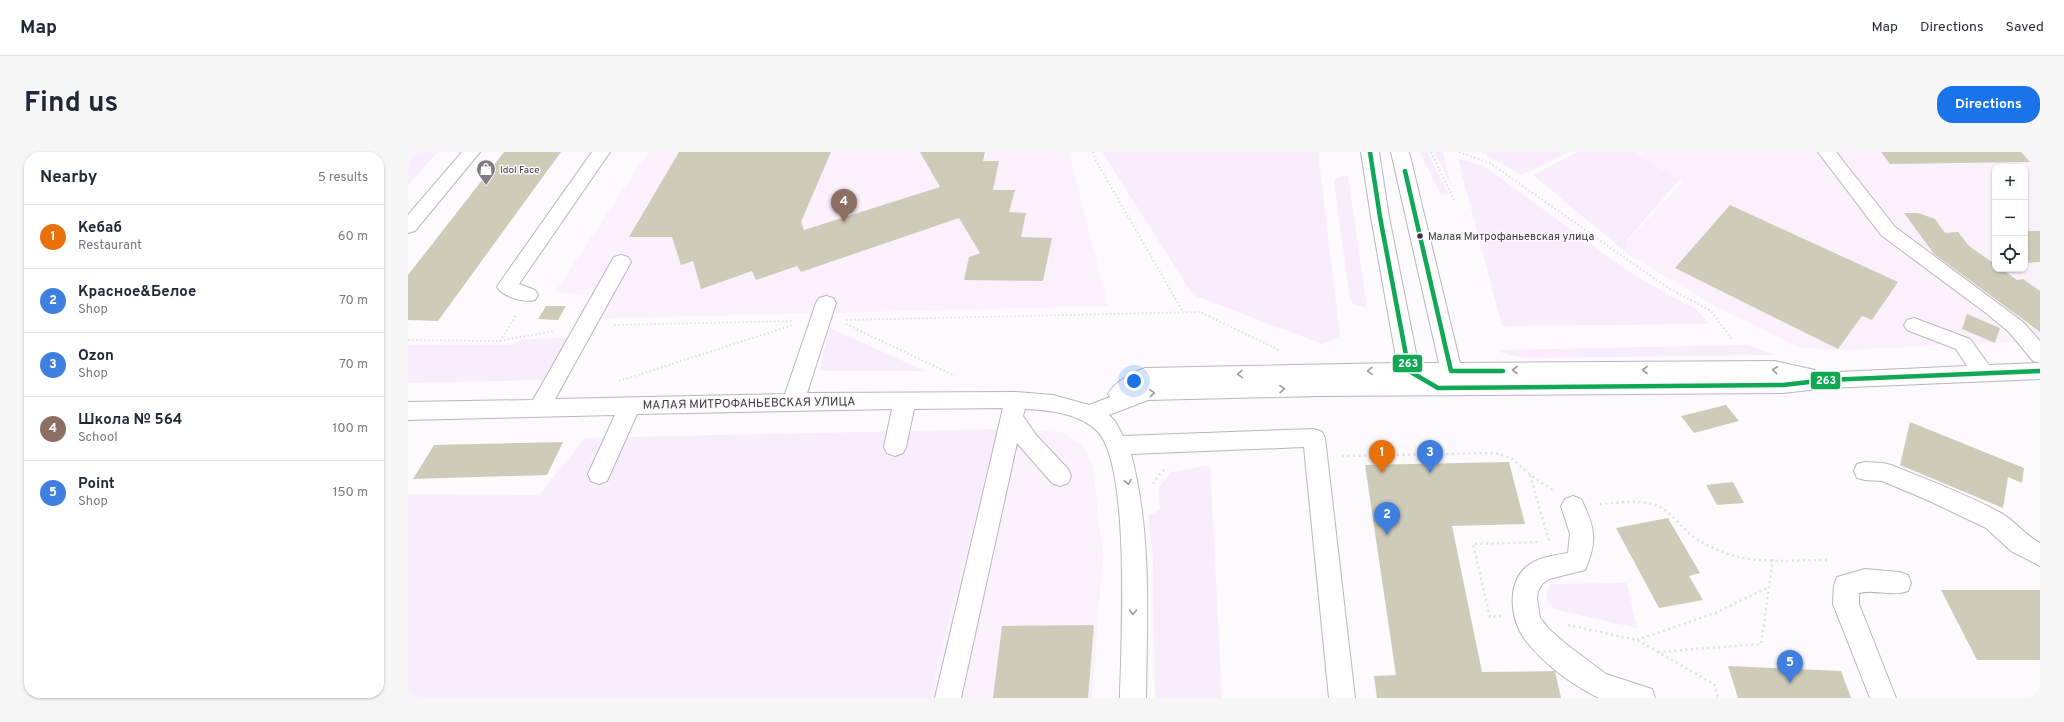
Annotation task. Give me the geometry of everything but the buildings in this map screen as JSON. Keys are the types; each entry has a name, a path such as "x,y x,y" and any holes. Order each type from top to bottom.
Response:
{"street":[{"path":"408,227 471,152"},
{"path":"528,295 507,287 601,152"},
{"path":"1370,152 1380,217 1408,371"},
{"path":"1400,152 1451,371"},
{"path":"1827,152 1888,231 1993,308 2016,327 2040,355"},
{"path":"539,408 621,262"},
{"path":"793,402 826,303"},
{"path":"1914,325 1963,344 1984,374"},
{"path":"1089,414 1145,376 1408,371 1775,369 1827,380"},
{"path":"1408,371 1438,388"},
{"path":"1438,388 1451,371"},
{"path":"1089,414 1147,392 1783,385 1827,380 2040,371"},
{"path":"895,447 905,400"},
{"name":"МАЛАЯ МИТРОФАНЬЕВСКАЯ УЛИЦА","path":"408,411 905,400 1014,409 1051,404 1089,414 1107,426 1119,444 1129,490 1133,557 1133,698"},
{"path":"599,474 630,406"},
{"path":"1014,409 1028,441 1060,476"},
{"path":"948,698 1014,409"},
{"path":"1119,444 1314,438 1342,698"},
{"path":"1865,471 1883,472 1933,492 1988,518 1994,521 2020,544 2040,555"},
{"path":"1574,501 1583,549 1576,562 1540,572 1527,585 1524,602 1528,615 1534,631 1601,692 1642,698"},
{"path":"1882,698 1846,604 1846,585 1865,580 1898,583"}],"path":[{"path":"1093,152 1095,159 1183,312"},
{"path":"1430,152 1455,202"},
{"path":"1459,152 1490,164 1665,286 1711,311 1733,340"},
{"path":"500,341 528,295"},
{"path":"1110,314 1200,312 1210,315 1284,352"},
{"path":"616,382 798,323"},
{"path":"843,323 959,379"},
{"path":"408,340 500,341 586,325"},
{"path":"1315,457 1486,452 1501,453 1515,459 1530,474 1574,501 1642,502 1655,505 1665,511 1691,534 1708,546 1730,554 1752,559 1828,560"},
{"path":"1153,492 1153,484 1161,472 1170,466"},
{"path":"1530,474 1558,567"},
{"path":"1549,541 1473,544 1490,617 1528,615 1636,640 1714,684 1718,698"},
{"path":"1657,652 1761,644 1773,559"},
{"path":"1636,640 1715,613 1769,587"}],"shaded area":[{"path":"408,152 438,152 408,185"},
{"path":"648,152 1069,152 1108,306 576,319 590,295 555,292"},
{"path":"1102,152 1318,152 1340,336 1322,344 1193,295"},
{"path":"1420,152 1427,152 1448,194 1441,195"},
{"path":"1434,152 1443,152 1452,188"},
{"path":"1481,152 1568,152 1522,175"},
{"path":"1578,152 1634,152 1679,180 1626,241 1628,254 1533,175"},
{"path":"1634,152 2040,152 2040,341 1845,350 1800,348 1718,308 1628,254 1626,242 1683,182"},
{"path":"1458,159 1484,166 1622,267 1668,295 1695,308 1709,324 1502,326"},
{"path":"1348,175 1367,308 1353,304 1350,299 1334,182 1336,178"},
{"path":"830,328 925,371 819,371"},
{"path":"568,338 542,380 408,383 408,345 512,345 523,339"},
{"path":"1748,345 1775,355 1525,358 1509,355 1495,350"},
{"path":"998,429 1062,432 1082,445 1092,462 1103,554 1092,698 929,698"},
{"path":"998,429 929,698 408,698 408,494 539,495 585,438"},
{"path":"1210,465 1222,698 1155,698 1153,557 1148,516 1160,510 1158,489 1171,472"},
{"path":"1627,583 1637,628 1553,609 1546,596 1550,584"}],"transit line":[{"name":"263","path":"1370,152 1380,217 1409,371 1438,388 1783,385 1827,380 2040,371"},
{"name":"263","path":"1405,171 1451,371 1503,371"}],"place":[{"name":"Idol Face","path":"486,186"},
{"name":"Школа № 564","path":"844,222"},
{"name":"Малая Митрофаньевская улица","path":"1420,236"},
{"name":"Кебаб","path":"1382,473"},
{"name":"Ozon","path":"1430,473"},
{"name":"Красное&Белое","path":"1387,535"},
{"name":"Point","path":"1790,683"}]}
